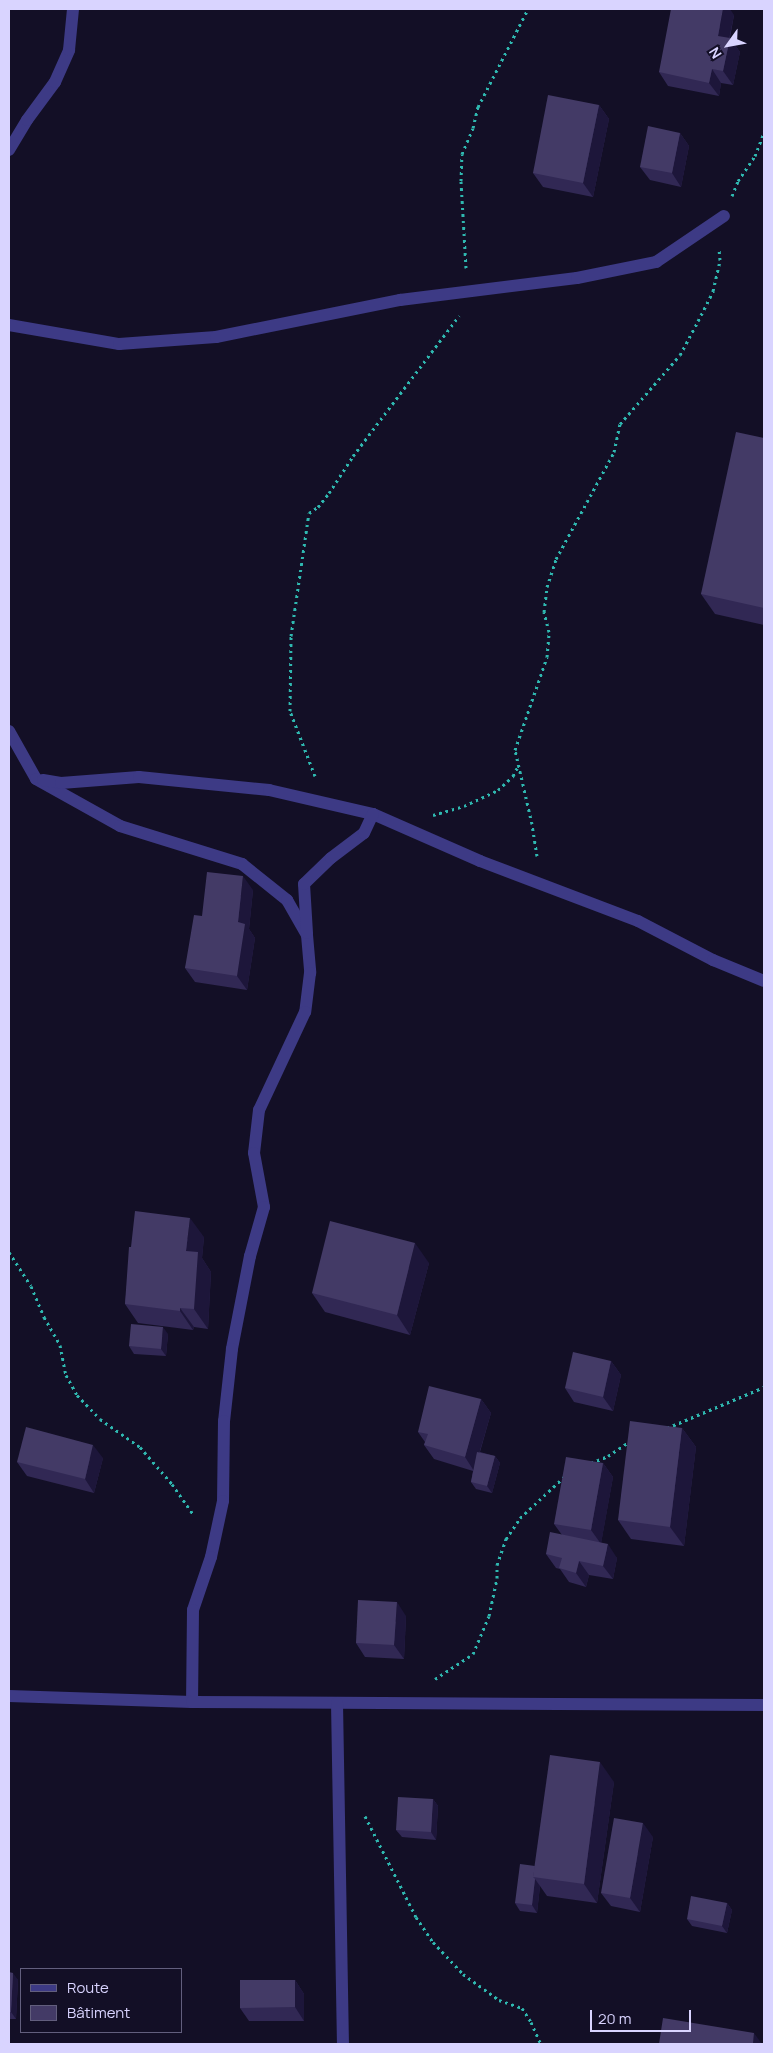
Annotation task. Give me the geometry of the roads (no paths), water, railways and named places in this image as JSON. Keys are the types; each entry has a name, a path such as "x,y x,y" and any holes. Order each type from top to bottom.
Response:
{"street":[{"path":"9,150 27,120 55,82 69,50 73,9"},
{"path":"9,325 119,344 216,337 318,315 467,291 577,278 656,262 724,216"},
{"path":"9,731 36,779 120,826 242,864 287,900 307,935"},
{"path":"36,779 62,783 139,777 269,790 373,814 480,861 638,921 713,960 764,980"},
{"path":"192,1702 192,1610 211,1557 223,1501 224,1422 232,1349 250,1256 264,1207 254,1153 259,1110 305,1012 310,973 304,884 331,858 364,833 373,814"},
{"path":"9,1696 192,1702 764,1705"},
{"path":"337,1703 343,2044"}]}
